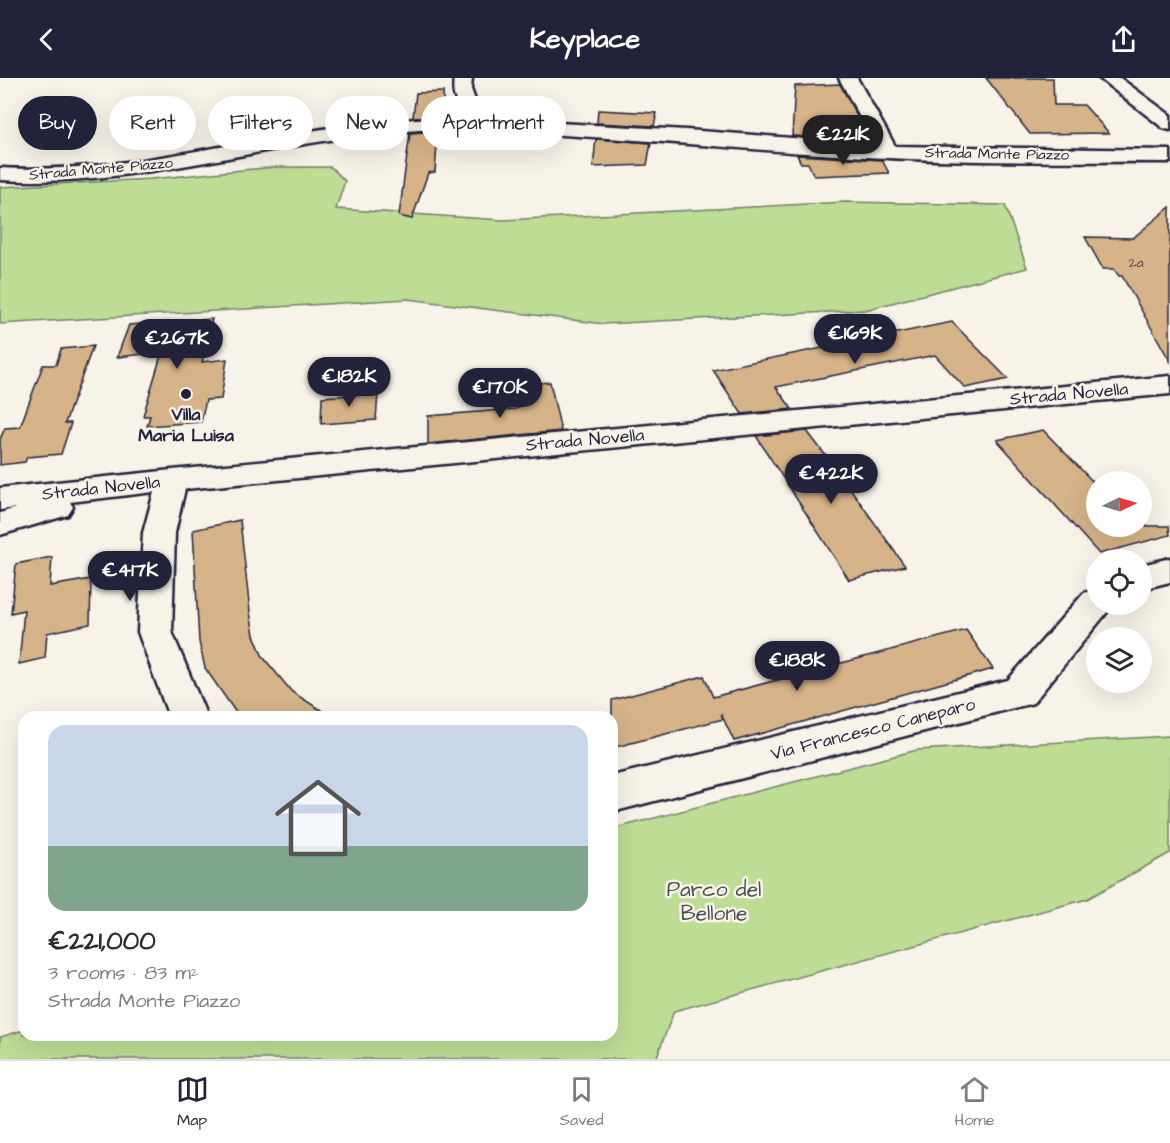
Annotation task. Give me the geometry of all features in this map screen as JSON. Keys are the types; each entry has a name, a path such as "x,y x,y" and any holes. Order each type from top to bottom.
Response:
{"street":[{"path":"463,78 464,96"},
{"path":"848,78 887,150"},
{"path":"1108,78 1170,124"},
{"name":"Strada Monte Piazzo","path":"0,174 34,176 167,164 279,143 395,126 421,124"},
{"name":"Strada Monte Piazzo","path":"566,129 911,153 1170,156"},
{"name":"Strada Novella","path":"0,498 1170,385"},
{"path":"172,480 159,533 155,632 186,711"},
{"path":"0,524 134,484"},
{"path":"1152,574 1170,570"},
{"name":"Via Francesco Caneparo","path":"618,792 1020,692 1086,614"}],"green space":[{"path":"274,167 331,167 345,181 336,209 503,220 845,202 1005,205 1027,268 865,310 604,324 408,299 0,324 0,187 151,179"},
{"name":"Parco del Bellone","path":"1170,736 1170,853 1087,899 674,1011 656,1059 0,1059 0,1037 18,1032 18,1041 618,1041 618,827 917,750"}],"building":[{"path":"986,78 1053,78 1054,105 1084,105 1109,133 1030,134"},
{"path":"840,84 870,141 792,136 795,86"},
{"path":"443,92 443,96 421,96 421,117 413,117 416,93"},
{"path":"598,110 657,113 654,126 597,123"},
{"path":"421,132 421,150 437,150 435,172 428,173 412,219 399,216 410,133"},
{"path":"596,139 651,143 647,165 593,167"},
{"path":"797,155 882,160 889,173 814,176 808,163 801,163"},
{"path":"1170,207 1170,361 1122,276 1119,276 1114,269 1103,269 1085,237 1133,238"},
{"path":"212,319 202,362 227,359 221,399 206,400 201,422 147,426 150,416 143,416 162,352 117,357 129,325"},
{"path":"952,322 1008,379 965,388 935,355 776,387 792,409 742,414 713,370"},
{"path":"93,346 65,423 71,423 61,454 27,457 25,462 0,465 0,439 5,428 20,427 43,365 56,365 61,349"},
{"path":"550,382 561,431 428,444 428,416 515,409 520,407 519,385"},
{"path":"378,393 376,420 321,424 322,397"},
{"path":"1043,430 1086,475 1086,537 1152,537 1152,526 1169,526 1170,535 1118,549 1095,549 997,440"},
{"path":"807,431 905,566 849,580 756,436"},
{"path":"240,520 250,612 254,635 263,657 292,692 322,711 235,711 205,668 199,642 193,530"},
{"path":"52,557 50,586 91,579 90,624 47,633 45,658 19,664 24,610 11,613 16,564"},
{"path":"966,630 993,669 734,741 721,714 723,719 618,746 618,711 612,711 612,700 704,676 713,697"}],"place":[{"name":"Villa Maria Luisa","path":"186,394"}]}
